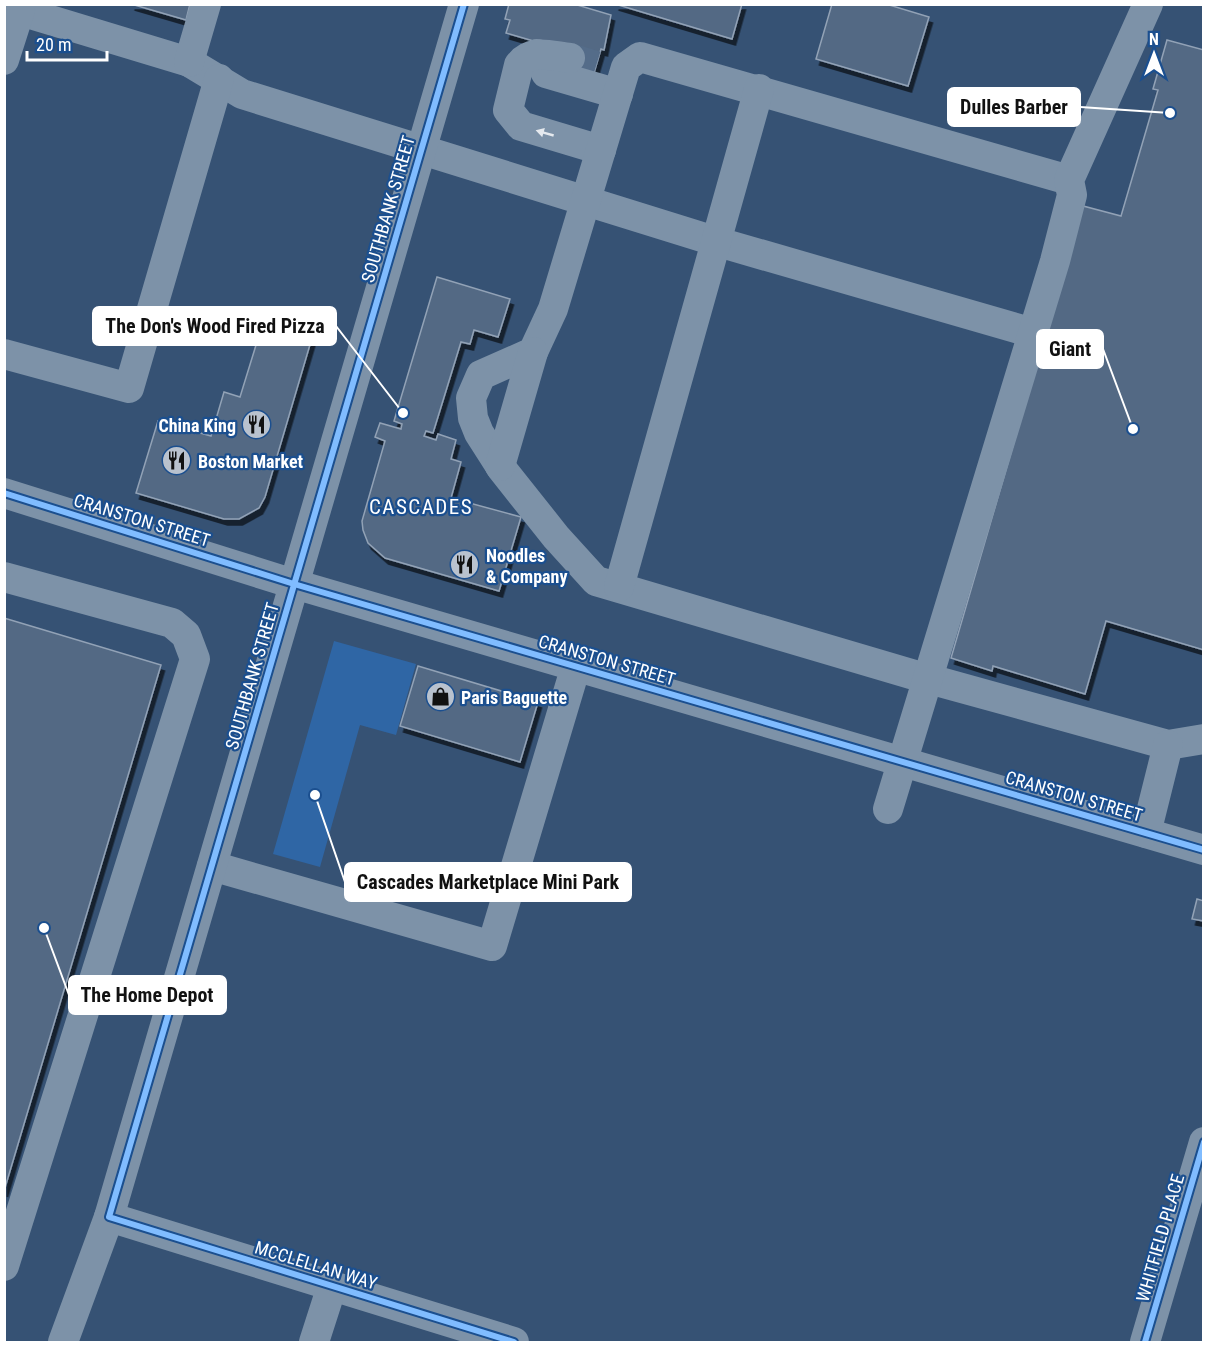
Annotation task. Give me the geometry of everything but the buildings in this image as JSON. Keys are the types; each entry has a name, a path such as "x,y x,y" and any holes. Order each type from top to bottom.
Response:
{"street":[{"path":"189,62 206,4"},
{"name":"SOUTHBANK STREET","path":"63,1342 109,1217 464,4"},
{"path":"888,809 1033,333 1072,195 1069,180 1148,4"},
{"path":"4,60 12,8 189,62 242,94 718,242 1033,333"},
{"path":"537,54 546,73 602,73 640,57 650,58 1069,180"},
{"path":"601,150 521,126 508,110 519,65 529,55 537,54 602,73"},
{"path":"501,466 533,352 552,309 601,150 602,73"},
{"path":"4,354 129,388 219,79"},
{"path":"619,587 718,242 759,89"},
{"path":"533,352 488,370 477,380 473,388 471,407 473,418 479,433 501,466 556,537 596,581 927,679 1168,745 1203,740"},
{"name":"CRANSTON STREET","path":"4,493 294,584 1203,850"},
{"path":"4,577 172,623 186,635 195,659 4,1266"},
{"path":"212,866 492,946 576,666"},
{"path":"1146,833 1168,745"},
{"name":"WHITFIELD PLACE","path":"1145,1342 1198,1180 1203,1142"},
{"name":"MCCLELLAN WAY","path":"109,1217 514,1342"},
{"path":"314,1342 332,1286"}],"shaded area":[{"path":"334,641 416,664 396,735 360,725 320,867 273,854"}],"tunnel":[{"path":"570,58 596,66"}],"cycle path":[{"path":"464,4 109,1217 514,1342"},
{"path":"4,493 294,584 1204,850"},
{"path":"1145,1342 1204,1142"}],"place":[{"name":"Dulles Barber","path":"1170,113"},
{"name":"The Don's Wood Fired Pizza","path":"403,413"},
{"name":"China King","path":"257,425"},
{"name":"Giant","path":"1133,429"},
{"name":"Boston Market","path":"177,461"},
{"name":"Noodles & Company","path":"465,565"},
{"name":"Paris Baguette","path":"440,697"},
{"name":"Cascades Marketplace Mini Park","path":"315,795"},
{"name":"The Home Depot","path":"44,928"}],"district":[{"name":"CASCADES","path":"421,507"}]}
